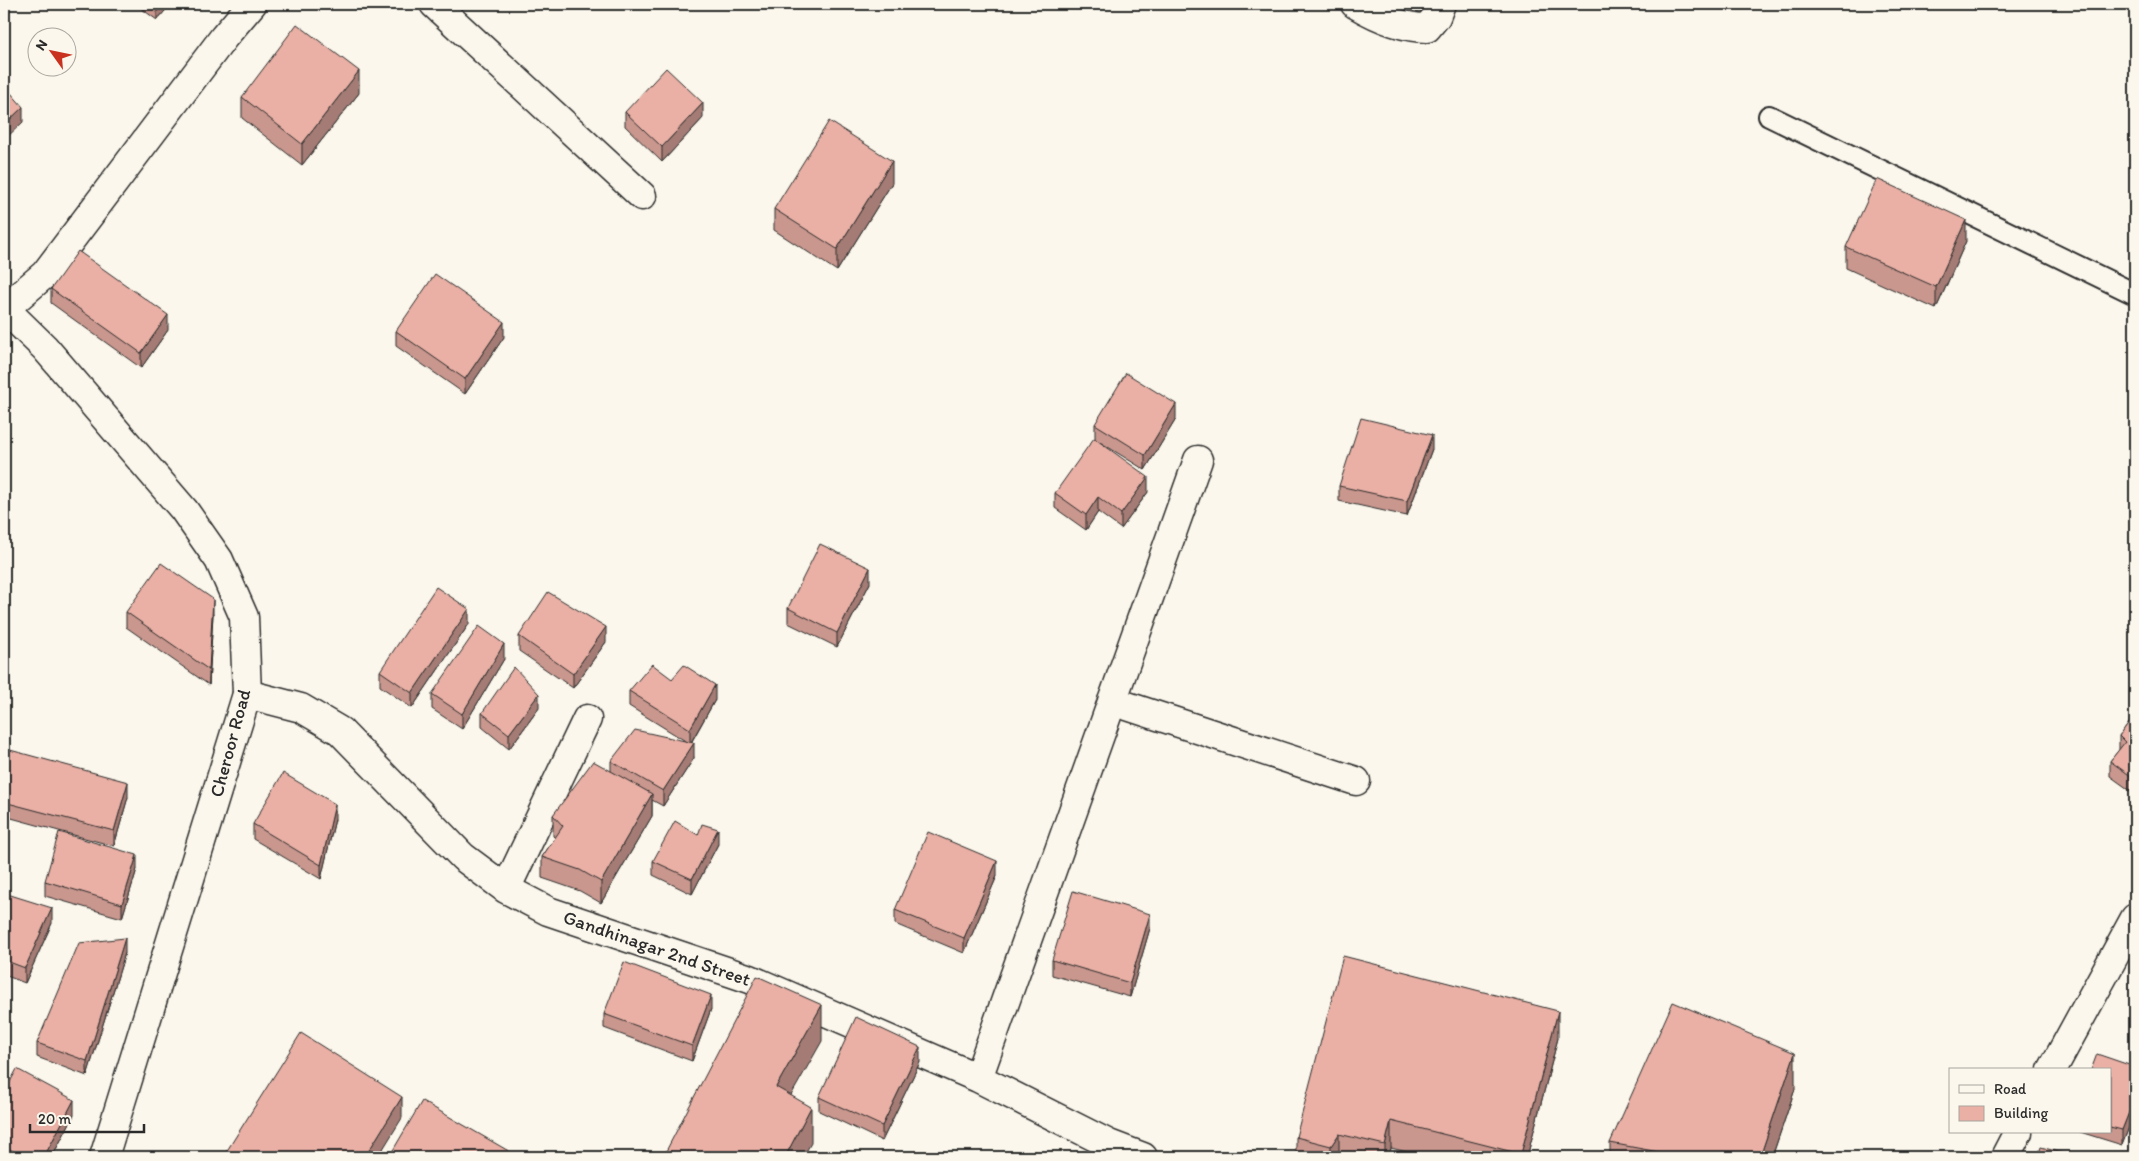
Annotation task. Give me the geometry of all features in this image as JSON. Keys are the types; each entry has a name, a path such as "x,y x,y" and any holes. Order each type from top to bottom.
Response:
{"street":[{"path":"4,309 45,274 224,37 252,4"},
{"path":"434,4 642,196"},
{"path":"1355,4 1371,13 1411,28 1427,28 1436,17 1441,4"},
{"name":"Cheroor Road","path":"4,309 45,348 184,510 219,560 244,617 247,694 104,1157"},
{"path":"978,1078 1198,460"},
{"name":"Gandhinagar 2nd Street","path":"247,694 301,708 340,731 463,857 506,889 548,911 750,979 978,1078 1113,1151 1143,1157"},
{"path":"1112,701 1356,781"},
{"path":"506,889 586,719"},
{"path":"2053,1068 2135,918"},
{"path":"2005,1157 2017,1134"}],"lane":[{"path":"1769,116 2135,294"}],"building":[{"path":"297,24 359,71 302,144 242,97"},
{"path":"666,68 703,103 662,147 625,112"},
{"path":"4,85 23,107 4,125"},
{"path":"829,121 892,161 837,249 774,209"},
{"path":"1877,179 1966,220 1936,287 1846,247"},
{"path":"78,251 168,315 141,353 51,289"},
{"path":"435,274 504,322 465,379 396,331"},
{"path":"1126,373 1176,404 1145,455 1095,424"},
{"path":"1361,418 1432,435 1407,501 1339,486"},
{"path":"1094,438 1148,477 1121,514 1098,497 1086,515 1055,493"},
{"path":"820,544 870,568 837,633 788,608"},
{"path":"161,563 213,599 209,670 126,612"},
{"path":"436,587 469,609 412,693 380,671"},
{"path":"548,592 606,627 573,674 519,636"},
{"path":"479,626 504,644 462,714 432,694"},
{"path":"652,664 672,679 684,665 715,685 690,729 629,691"},
{"path":"514,667 539,694 509,734 482,713"},
{"path":"2135,714 2135,779 2110,761 2125,742 2119,736"},
{"path":"635,730 694,743 663,791 611,761"},
{"path":"10,750 128,782 114,831 4,802 4,772"},
{"path":"593,761 652,794 601,882 580,870 542,857 563,826 553,815"},
{"path":"283,773 335,804 321,865 253,824"},
{"path":"675,821 698,835 702,824 718,829 692,879 653,861"},
{"path":"59,832 137,855 122,904 45,881"},
{"path":"928,832 997,861 964,938 895,910"},
{"path":"1073,891 1150,914 1130,983 1052,960"},
{"path":"4,893 52,908 25,968 4,960"},
{"path":"125,938 87,1061 37,1043 79,943"},
{"path":"1343,956 1558,1011 1521,1154 1391,1121 1385,1145 1339,1134 1331,1146 1296,1137"},
{"path":"624,962 711,995 692,1046 604,1014"},
{"path":"757,976 822,1005 776,1087 811,1107 785,1157 663,1157"},
{"path":"1673,1002 1795,1053 1760,1157 1686,1157 1610,1143"},
{"path":"856,1017 920,1047 882,1126 819,1097"},
{"path":"301,1033 402,1097 365,1157 223,1157"},
{"path":"2097,1054 2135,1067 2135,1097 2122,1130 2112,1128 2112,1068 2092,1068"},
{"path":"17,1069 74,1100 44,1157 24,1157 4,1146 4,1093"},
{"path":"422,1101 519,1157 389,1157"},
{"path":"2041,1147 2077,1157 2038,1157"}]}
